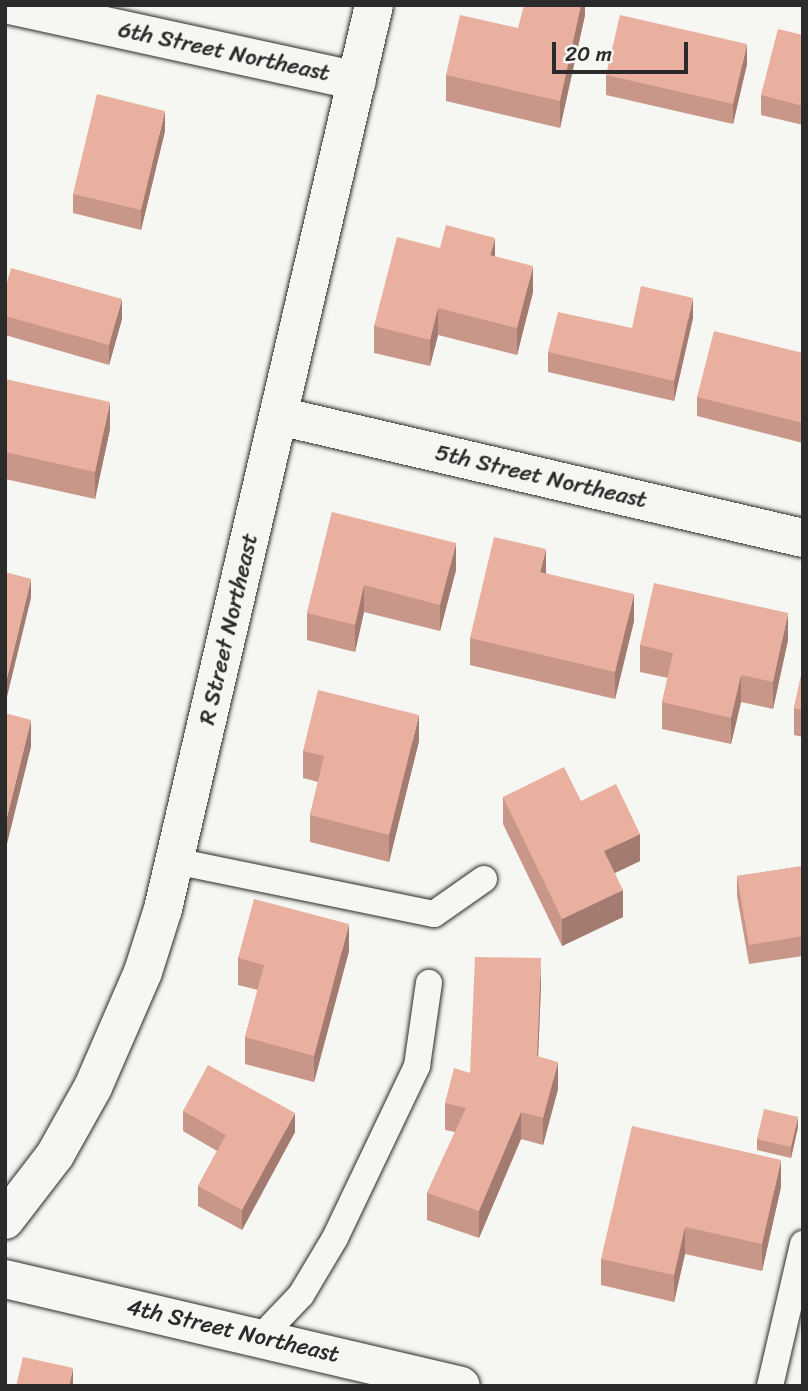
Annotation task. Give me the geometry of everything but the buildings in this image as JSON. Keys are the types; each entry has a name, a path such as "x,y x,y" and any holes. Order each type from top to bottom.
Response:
{"street":[{"name":"6th Street Northeast","path":"9,5 356,81"},
{"name":"R Street Northeast","path":"5,1220 55,1155 119,1033 143,972 175,861 374,5"},
{"name":"5th Street Northeast","path":"279,416 803,538"},
{"name":"4th Street Northeast","path":"5,1279 461,1386"}],"lane":[{"path":"175,861 434,914 484,879"},
{"path":"261,1337 301,1295 335,1238 411,1078 429,983"},
{"path":"770,1386 803,1244"}]}
